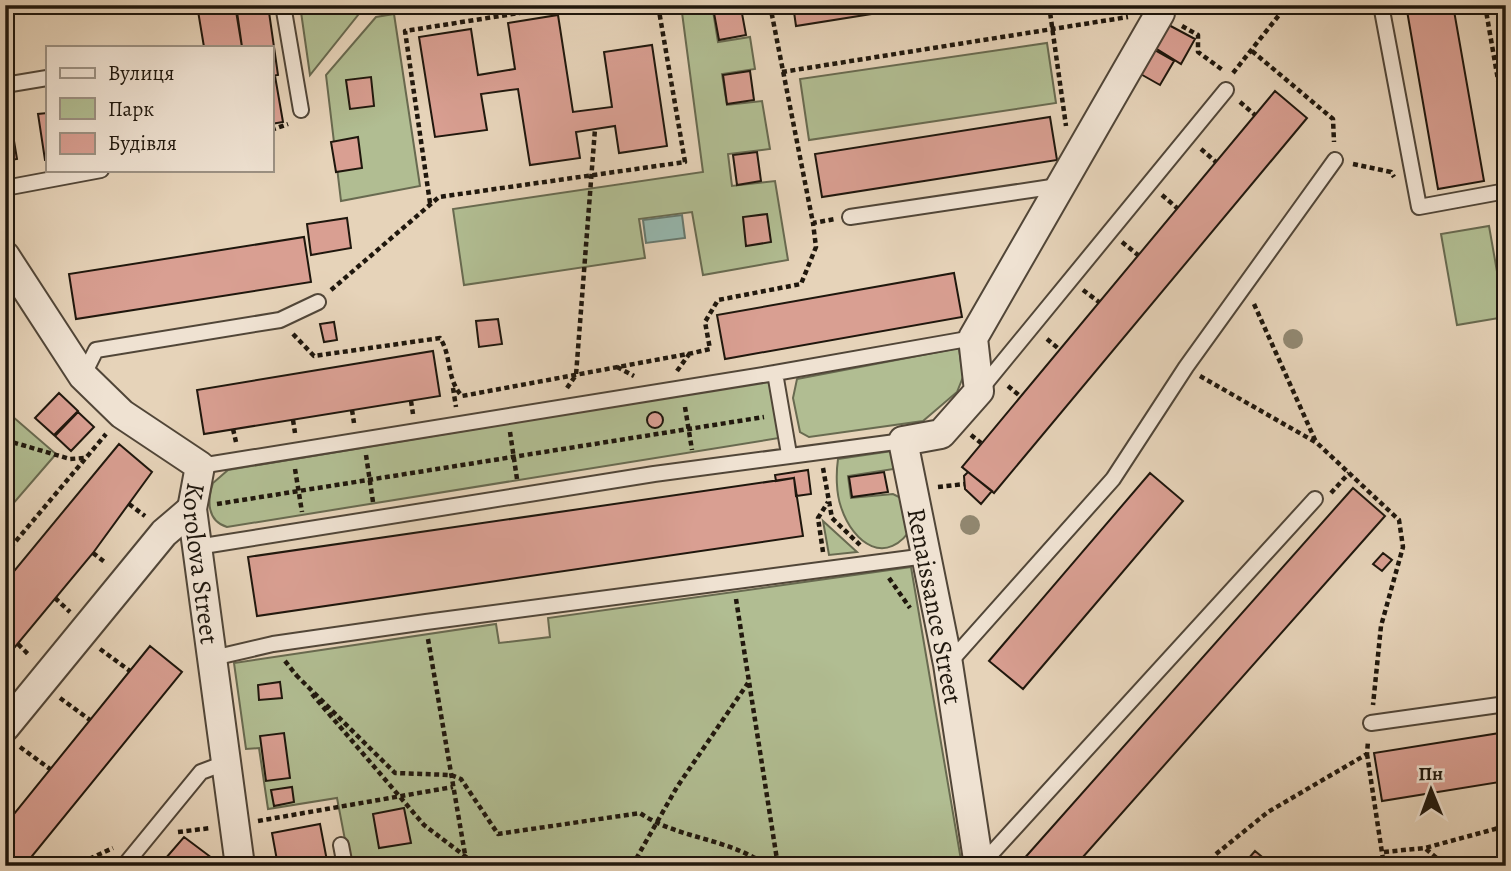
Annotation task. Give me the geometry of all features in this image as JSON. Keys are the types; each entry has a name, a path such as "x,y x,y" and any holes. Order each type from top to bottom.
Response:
{"street":[{"path":"903,441 941,434 979,391 974,338 1161,9"},
{"name":"Korolova Street","path":"5,257 83,376 122,414 200,466 192,509 240,866"},
{"name":"Renaissance Street","path":"903,441 948,664 980,866"},
{"path":"10,735 41,684 164,533 192,509"}],"lane":[{"path":"283,5 301,110"},
{"path":"1381,5 1419,207 1506,191"},
{"path":"5,85 46,78"},
{"path":"979,391 1226,90"},
{"path":"948,664 1113,479 1186,367 1335,160"},
{"path":"5,187 90,172"},
{"path":"850,216 1065,177"},
{"path":"83,376 96,350 280,320 318,302"},
{"path":"200,466 974,338"},
{"path":"775,373 789,454"},
{"path":"197,547 695,468 903,441"},
{"path":"980,866 1315,499"},
{"path":"213,658 273,645 426,622 926,556"},
{"path":"1371,723 1506,704"},
{"path":"124,866 201,772 225,763"},
{"path":"341,845 345,866"}],"path":[{"path":"430,203 405,31 570,5"},
{"path":"318,302 439,197 685,162 658,5"},
{"path":"280,320 314,356 440,338 445,345 452,386 462,396 710,349 705,322 719,300 801,284 816,247 770,8 764,5"},
{"path":"1049,5 1065,177"},
{"path":"1226,90 1231,76 1287,5"},
{"path":"1485,5 1506,126"},
{"path":"782,72 1161,9 1198,35 1198,52 1231,76"},
{"path":"1252,51 1333,119 1335,160 1391,172 1419,207"},
{"path":"553,409 576,375 595,129"},
{"path":"813,223 850,216"},
{"path":"1246,286 1317,443"},
{"path":"1186,367 1317,443 1399,520 1403,547 1381,626 1367,754 1384,852 1384,866"},
{"path":"681,388 695,468"},
{"path":"5,554 122,414"},
{"path":"192,509 782,414"},
{"path":"508,417 520,497"},
{"path":"5,440 70,459 85,458"},
{"path":"364,441 376,519"},
{"path":"820,450 832,518 877,562"},
{"path":"950,485 965,484"},
{"path":"825,568 818,518 828,501"},
{"path":"733,581 778,866"},
{"path":"426,622 467,866"},
{"path":"81,635 130,671"},
{"path":"273,645 397,796 424,825 465,859 478,866"},
{"path":"296,675 395,772 451,775 461,779 498,834 640,813 655,823 724,842 768,866"},
{"path":"632,866 655,823 733,701 749,682"},
{"path":"41,684 90,720"},
{"path":"10,735 50,769"},
{"path":"1202,866 1268,812 1367,754"},
{"path":"149,835 234,825 453,787"},
{"path":"5,814 10,818"},
{"path":"1384,852 1425,848 1506,826"},
{"path":"1425,848 1446,866"}],"green space":[{"path":"300,5 366,5 310,75"},
{"path":"681,5 741,6 713,11 718,42 750,37 755,69 722,74 727,105 762,101 770,149 728,154 732,186 775,181 788,260 703,275 692,212 639,219 645,258 464,285 453,209 703,172"},
{"path":"394,14 420,186 341,201 326,75 376,17"},
{"path":"1047,43 1056,103 809,140 800,79"},
{"path":"1489,226 1505,317 1457,325 1441,234"},
{"path":"959,348 963,377 957,392 923,421 809,437 800,432 793,398 797,379"},
{"path":"770,380 779,438 227,527 216,520 210,509 213,483 228,470"},
{"path":"5,410 56,454 5,513"},
{"path":"892,451 900,468 848,476 851,498 893,494 905,500 913,526 903,539 892,546 882,548 862,540 846,520 838,496 837,465 838,459"},
{"path":"823,521 857,552 829,555"},
{"path":"911,567 962,866 350,866 337,798 268,809 259,748 246,749 234,663 496,624 499,643 550,637 548,618"}],"water":[{"path":"682,215 685,238 646,243 643,220"}],"building":[{"path":"197,5 235,5 242,46 204,46"},
{"path":"236,5 268,5 278,75 273,76 273,46 242,46"},
{"path":"793,5 928,5 796,26"},
{"path":"1406,5 1453,5 1484,181 1438,189"},
{"path":"741,8 746,35 719,40 714,13"},
{"path":"558,15 573,112 612,107 604,52 652,45 667,146 619,153 615,126 576,132 580,158 530,165 518,89 481,94 487,130 435,137 419,37 471,29 478,75 515,69 508,23"},
{"path":"1165,23 1195,39 1181,64 1152,46"},
{"path":"1151,48 1174,61 1160,85 1137,72"},
{"path":"750,71 754,100 727,104 723,75"},
{"path":"273,76 283,122 273,124"},
{"path":"371,77 374,106 350,109 346,80"},
{"path":"1275,91 1307,118 994,493 962,467"},
{"path":"46,113 46,160 45,160 38,114"},
{"path":"1050,117 1057,160 822,197 815,154"},
{"path":"358,137 362,168 336,172 331,142"},
{"path":"14,141 17,159 5,161 5,142"},
{"path":"757,152 761,181 737,185 733,155"},
{"path":"767,214 771,242 746,246 743,217"},
{"path":"347,218 351,248 311,255 307,224"},
{"path":"304,237 311,282 76,319 69,274"},
{"path":"954,273 962,317 725,359 717,315"},
{"path":"498,319 502,344 479,347 476,321"},
{"path":"334,322 337,340 324,342 320,324"},
{"path":"433,351 440,396 204,434 197,390"},
{"path":"59,393 78,411 54,435 35,418"},
{"path":"78,412 94,427 71,451 55,436"},
{"path":"655,412 661,414 661,426 655,428 649,426 647,420 649,414"},
{"path":"119,444 152,472 93,553 5,659 5,582"},
{"path":"1506,450 1506,490 1500,451"},
{"path":"808,470 811,494 796,496 794,478 776,481 775,475"},
{"path":"884,472 888,492 852,497 849,477"},
{"path":"968,472 992,491 981,504 965,489 964,476"},
{"path":"1150,473 1183,501 1023,689 989,661"},
{"path":"794,478 803,536 257,616 248,557"},
{"path":"1353,488 1385,516 1075,866 1028,866 1022,861"},
{"path":"1383,553 1392,560 1382,571 1373,564"},
{"path":"150,646 182,672 24,866 19,866 5,854 5,825"},
{"path":"280,682 282,698 259,700 258,685"},
{"path":"1506,732 1506,781 1382,801 1374,753"},
{"path":"284,733 290,778 266,781 260,736"},
{"path":"292,787 294,802 274,806 271,790"},
{"path":"404,808 411,843 379,848 373,814"},
{"path":"320,824 328,866 278,866 272,833"},
{"path":"184,837 220,864 159,866"},
{"path":"1255,851 1273,866 1242,866"}]}
